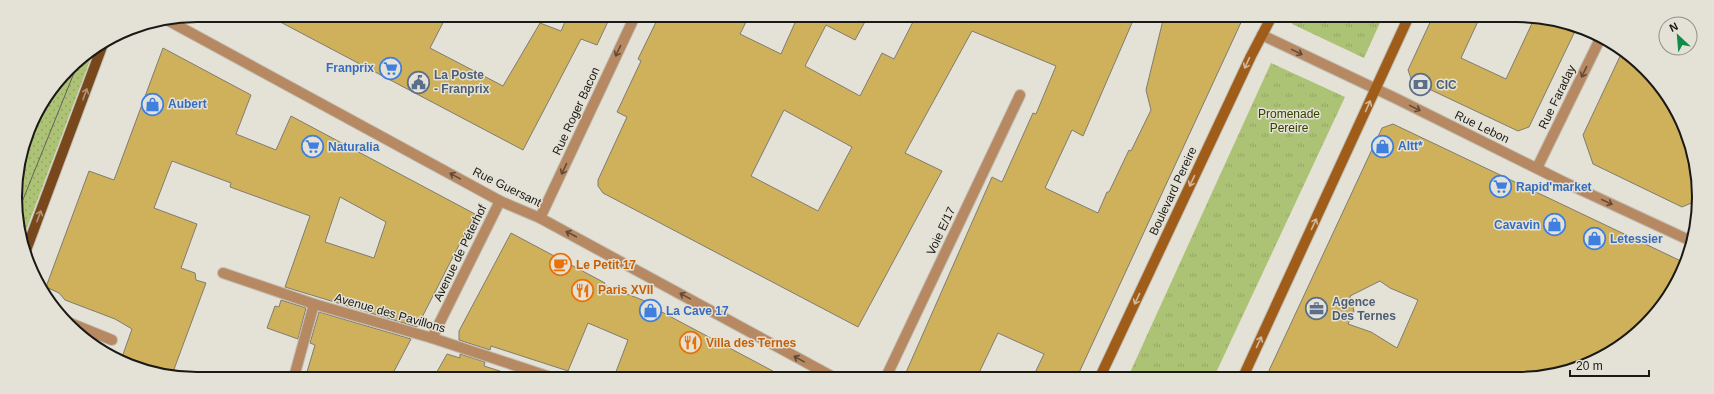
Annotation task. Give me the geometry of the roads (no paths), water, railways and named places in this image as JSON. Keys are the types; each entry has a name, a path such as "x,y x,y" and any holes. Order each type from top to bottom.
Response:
{"main road":[{"name":"Boulevard Pereire","path":"1102,372 1269,22"},
{"path":"1246,372 1406,22"},
{"path":"28,243 100,51"}],"street":[{"name":"Rue Roger Bacon","path":"540,218 632,22"},
{"name":"Rue Guersant","path":"173,23 500,201 540,218 824,372"},
{"name":"Rue Lebon","path":"1262,35 1687,240"},
{"name":"Rue Faraday","path":"1537,168 1598,42"},
{"name":"Voie E/17","path":"888,372 1020,95"},
{"name":"Avenue de Péterhof","path":"432,338 500,201"},
{"name":"Avenue des Pavillons","path":"223,273 314,304 432,338 535,372"},
{"path":"295,372 314,304"},
{"path":"80,327 112,340"}],"tram line":[{"path":"22,202 74,72"}],"place":[{"name":"Franprix","path":"390,68"},
{"name":"La Poste - Franprix","path":"419,82"},
{"name":"CIC","path":"1421,85"},
{"name":"Aubert","path":"152,104"},
{"name":"Altt*","path":"1382,146"},
{"name":"Naturalia","path":"313,147"},
{"name":"Rapid'market","path":"1501,187"},
{"name":"Cavavin","path":"1555,225"},
{"name":"Letessier","path":"1594,239"},
{"name":"Le Petit 17","path":"561,265"},
{"name":"Paris XVII","path":"583,290"},
{"name":"Agence Des Ternes","path":"1316,309"},
{"name":"La Cave 17","path":"651,311"},
{"name":"Villa des Ternes","path":"691,343"}],"park label":[{"name":"Promenade Pereire","path":"1289,121"}]}
